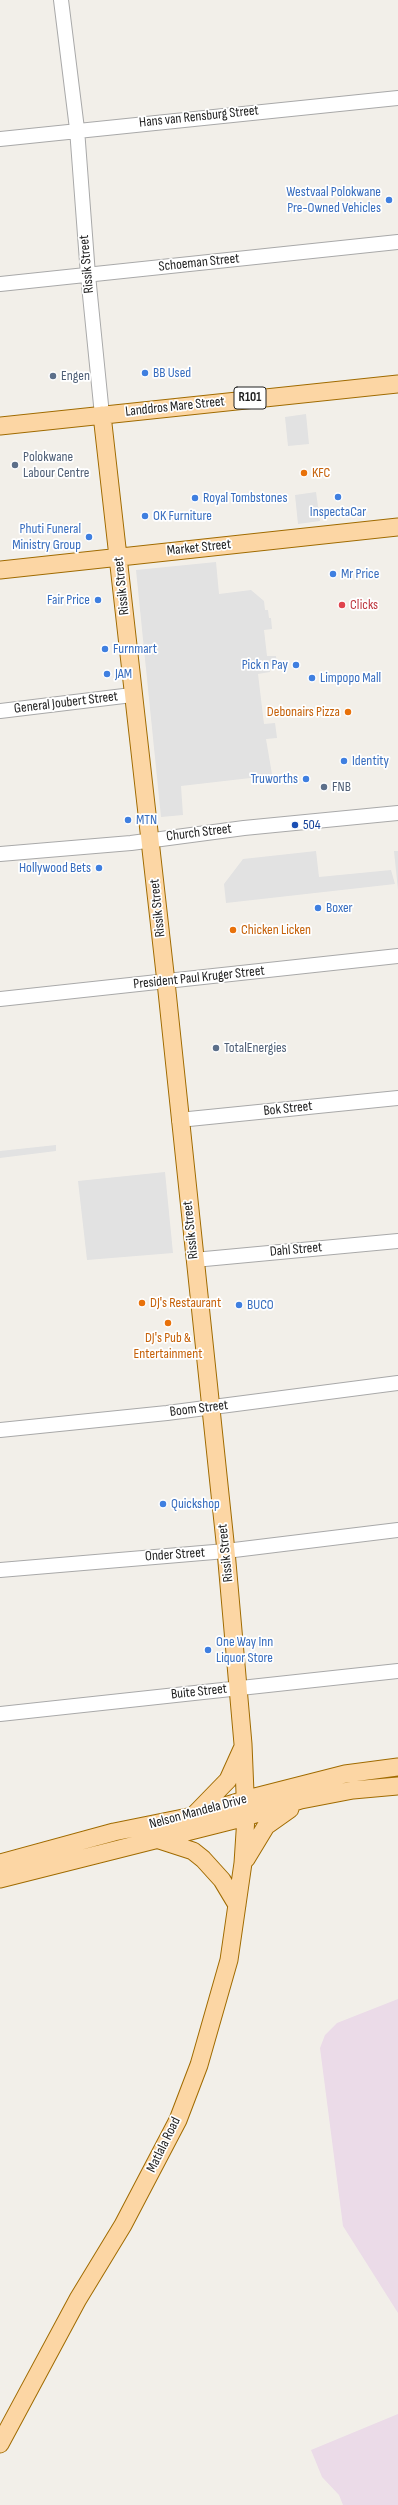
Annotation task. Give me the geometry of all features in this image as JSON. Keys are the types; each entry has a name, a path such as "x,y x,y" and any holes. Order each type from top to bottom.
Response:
{"main road":[{"name":"Landdros Mare Street","path":"0,426 398,384"},
{"name":"Rissik Street","path":"102,415 119,557 132,695 166,982 209,1408 226,1551 243,1744 247,1799 246,1817"},
{"name":"Market Street","path":"0,570 398,527"},
{"path":"193,1816 228,1780 243,1744"},
{"name":"Nelson Mandela Drive","path":"0,1863 114,1832 193,1816 247,1799 345,1774 398,1767"},
{"name":"Nelson Mandela Drive","path":"0,1879 246,1817 301,1800 353,1790 398,1786"},
{"path":"243,1863 257,1838 266,1826 301,1800"},
{"name":"Matlala Road","path":"0,2444 78,2299 123,2225 178,2120 199,2065 229,1960 243,1863 246,1817"},
{"path":"156,1839 193,1851 203,1858 222,1880 237,1907"}],"street":[{"name":"Rissik Street","path":"61,0 77,129 88,275 102,415"},
{"name":"Hans van Rensburg Street","path":"0,138 77,129 398,98"},
{"name":"Schoeman Street","path":"0,284 398,242"},
{"name":"General Joubert Street","path":"0,711 132,695"},
{"name":"Church Street","path":"0,854 150,840 398,812"},
{"name":"President Paul Kruger Street","path":"0,999 398,956"},
{"name":"Bok Street","path":"179,1120 398,1098"},
{"name":"Dahl Street","path":"194,1260 398,1241"},
{"name":"Boom Street","path":"0,1430 209,1408 398,1383"},
{"name":"Onder Street","path":"0,1570 226,1551 398,1530"},
{"name":"Buite Street","path":"0,1714 398,1671"}],"shaded area":[{"path":"306,414 309,444 288,446 285,417"},
{"path":"316,492 320,521 298,524 295,495"},
{"path":"216,562 219,594 251,590 264,601 265,610 268,610 269,618 271,618 272,629 264,630 267,656 276,656 277,665 270,666 270,672 258,674 264,724 275,723 277,738 266,739 273,780 265,783 259,777 181,786 183,815 161,817 136,570"},
{"path":"316,851 319,877 391,870 395,884 226,903 224,884 243,859"},
{"path":"394,851 398,851 398,890"},
{"path":"56,1145 56,1151 0,1158 0,1151"},
{"path":"165,1172 173,1253 87,1260 78,1181"},
{"path":"398,1999 398,2313 343,2226 320,2048 325,2035 337,2023"},
{"path":"398,2414 398,2505 343,2505 339,2495 322,2477 311,2450"}],"place":[{"name":"Westvaal Polokwane Pre-Owned Vehicles","path":"389,200"},
{"name":"BB Used","path":"145,373"},
{"name":"Engen","path":"53,376"},
{"name":"Polokwane Labour Centre","path":"15,465"},
{"name":"KFC","path":"304,473"},
{"name":"InspectaCar","path":"338,497"},
{"name":"Royal Tombstones","path":"195,498"},
{"name":"OK Furniture","path":"145,516"},
{"name":"Phuti Funeral Ministry Group","path":"89,537"},
{"name":"Mr Price","path":"333,574"},
{"name":"Fair Price","path":"98,600"},
{"name":"Clicks","path":"342,605"},
{"name":"Furnmart","path":"105,649"},
{"name":"Pick n Pay","path":"296,665"},
{"name":"JAM","path":"107,674"},
{"name":"Limpopo Mall","path":"312,678"},
{"name":"Debonairs Pizza","path":"348,712"},
{"name":"Identity","path":"344,761"},
{"name":"Truworths","path":"306,779"},
{"name":"FNB","path":"324,787"},
{"name":"MTN","path":"128,820"},
{"name":"504","path":"295,825"},
{"name":"Hollywood Bets","path":"99,868"},
{"name":"Boxer","path":"318,908"},
{"name":"Chicken Licken","path":"233,930"},
{"name":"TotalEnergies","path":"216,1048"},
{"name":"DJ's Restaurant","path":"142,1303"},
{"name":"BUCO","path":"239,1305"},
{"name":"DJ's Pub & Entertainment","path":"168,1323"},
{"name":"Quickshop","path":"163,1504"},
{"name":"One Way Inn Liquor Store","path":"208,1650"}]}
